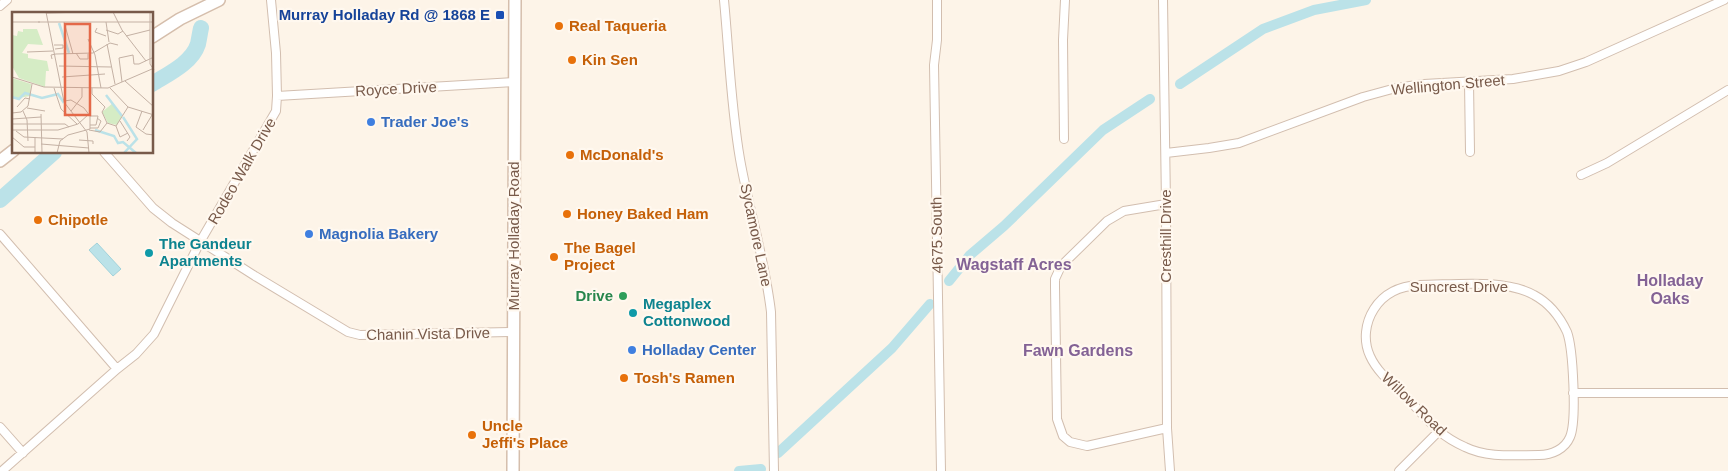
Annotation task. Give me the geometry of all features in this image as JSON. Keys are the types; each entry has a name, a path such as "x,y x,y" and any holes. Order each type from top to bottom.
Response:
{"main road":[{"path":"154,36 180,19 219,0"},
{"name":"Murray Holladay Road","path":"514,471 515,0"},
{"path":"0,161 12,152"}],"street":[{"path":"0,6 7,0"},
{"name":"Rodeo Walk Drive","path":"2,471 136,354 154,334 200,242 276,111 277,96 271,0"},
{"name":"Sycamore Lane","path":"724,0 740,158 768,286 771,312 774,471"},
{"name":"4675 South","path":"937,0 937,40 934,65 941,471"},
{"path":"1064,139 1063,40 1065,0"},
{"name":"Cresthill Drive","path":"1163,0 1166,153 1167,428 1170,471"},
{"name":"Wellington Street","path":"1166,153 1239,143 1381,91 1424,84 1528,78 1573,67 1724,0"},
{"name":"Royce Drive","path":"277,96 515,82"},
{"path":"1469,82 1470,152"},
{"path":"1581,175 1607,163 1728,90"},
{"name":"Chanin Vista Drive","path":"106,154 153,208 172,223 333,324 354,334 360,336 514,332"},
{"path":"1166,204 1124,211 1107,221 1061,266 1055,279 1055,287 1057,419 1062,436 1070,442 1087,446 1167,428"},
{"path":"0,234 117,369"},
{"name":"Suncrest Drive","path":"1367,348 1366,330 1372,312 1384,297 1398,288 1419,285 1510,286 1526,291 1543,301 1563,323 1572,352 1573,393"},
{"name":"Willow Road","path":"1367,348 1383,374 1439,431 1456,442 1480,452 1499,455 1550,454 1562,448 1570,438 1573,426 1573,393"},
{"path":"1573,393 1728,393"},
{"path":"0,428 23,453"},
{"path":"1399,471 1439,431"}],"water":[{"path":"97,243 121,269 113,276 89,250"}],"waterway":[{"path":"1180,84 1263,29 1314,10 1366,0"},
{"path":"154,83 191,57 198,44 201,28"},
{"path":"949,281 970,255 1004,226 1103,130 1150,99"},
{"path":"0,200 52,154"},
{"path":"778,453 892,348 930,304"},
{"path":"739,471 761,469"}],"place":[{"name":"Murray Holladay Rd @ 1868 E","path":"500,15"},
{"name":"Real Taqueria","path":"559,26"},
{"name":"Kin Sen","path":"572,60"},
{"name":"Trader Joe's","path":"371,122"},
{"name":"McDonald's","path":"570,155"},
{"name":"Honey Baked Ham","path":"567,214"},
{"name":"Chipotle","path":"38,220"},
{"name":"Magnolia Bakery","path":"309,234"},
{"name":"The Gandeur Apartments","path":"149,253"},
{"name":"The Bagel Project","path":"554,257"},
{"name":"Drive","path":"623,296"},
{"name":"Megaplex Cottonwood","path":"633,313"},
{"name":"Holladay Center","path":"632,350"},
{"name":"Tosh's Ramen","path":"624,378"},
{"name":"Uncle Jeffi's Place","path":"472,435"}],"district":[{"name":"Wagstaff Acres","path":"1014,264"},
{"name":"Holladay Oaks","path":"1670,289"},
{"name":"Fawn Gardens","path":"1078,350"}]}
